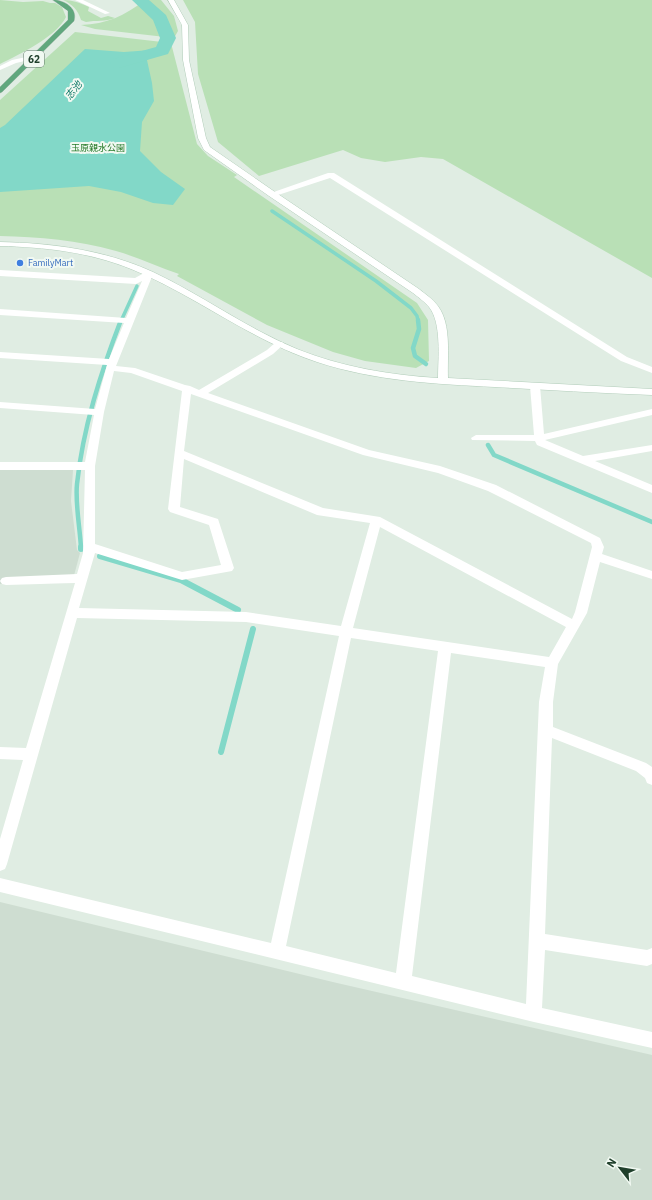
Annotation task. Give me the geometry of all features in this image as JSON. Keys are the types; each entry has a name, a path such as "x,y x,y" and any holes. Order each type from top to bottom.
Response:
{"main road":[{"name":"62","path":"0,90 68,26 73,18 70,10 56,0"}],"street":[{"path":"78,0 107,13"},
{"path":"171,0 185,25 186,60 204,143 213,154 416,291 435,308 441,321 443,382"},
{"path":"0,68 14,61 36,57"},
{"path":"272,194 331,175 624,358 652,370"},
{"path":"0,244 40,246 72,251 118,262 148,274 279,344 338,365 365,372 394,377 443,382 652,392"},
{"path":"0,273 136,281 148,274"},
{"path":"0,864 73,612 90,547 83,466 93,412 124,320 148,274"},
{"path":"0,312 124,320"},
{"path":"201,393 270,352 279,344"},
{"path":"0,355 108,364 132,370 187,388 366,453 440,470 492,488 596,541 598,547 581,613 552,663 546,702 534,1014"},
{"path":"535,386 539,438 542,443 652,489"},
{"path":"90,547 182,576 228,568 214,522 174,509 187,388"},
{"path":"0,405 93,412"},
{"path":"476,438 539,438 652,412"},
{"path":"582,460 652,448"},
{"path":"179,453 321,512 376,520 573,625"},
{"path":"0,466 83,466"},
{"path":"277,952 346,632 376,520"},
{"path":"595,556 652,575"},
{"path":"6,581 82,578"},
{"path":"73,612 246,617 552,663"},
{"path":"403,982 445,647"},
{"path":"546,730 641,767 650,774 652,779"},
{"path":"0,753 32,754"},
{"path":"0,885 534,1014 652,1040"},
{"path":"538,941 647,958 652,956"}],"shaded area":[{"path":"0,470 73,470 71,501 77,550 80,553 72,583 0,584"},
{"path":"0,902 337,983 652,1055 652,1200 0,1200"}],"green space":[{"path":"0,0 23,2 43,1 55,3 62,7 66,17 61,24 46,38 0,64"},
{"path":"63,0 76,2 89,7 88,11 101,18 108,16 115,18 86,22 81,20 72,5"},
{"path":"145,0 161,0 174,16 178,31 174,38 95,29 81,25 99,23 115,18 130,11"},
{"path":"183,0 652,0 652,278 443,159 421,157 385,162 361,158 343,150 259,176 218,142 198,74 195,22"},
{"name":"玉原親水公園","path":"75,32 171,43 197,144 208,156 237,175 234,177 417,303 428,320 429,361 416,368 365,361 333,352 267,325 177,276 179,274 132,256 87,244 44,238 0,236 0,100"}],"water":[{"path":"85,49 124,52 165,49 147,60 154,101 142,122 140,151 161,172 185,189 173,205 153,203 121,192 89,186 0,192 0,128 5,125"}],"waterway":[{"name":"志池","path":"119,63 162,50 168,38 160,18 140,0"},
{"path":"272,211 376,281 411,308 417,316 418,321"},
{"path":"121,321 137,286"},
{"path":"81,548 77,499 77,484 80,463 88,421 94,400 121,320"},
{"path":"418,320 419,329 413,348 415,356 426,364"},
{"path":"488,445 494,455 652,522"},
{"path":"100,556 181,580 238,610"},
{"path":"221,752 253,629"}],"place":[{"name":"FamilyMart","path":"20,263"}]}
